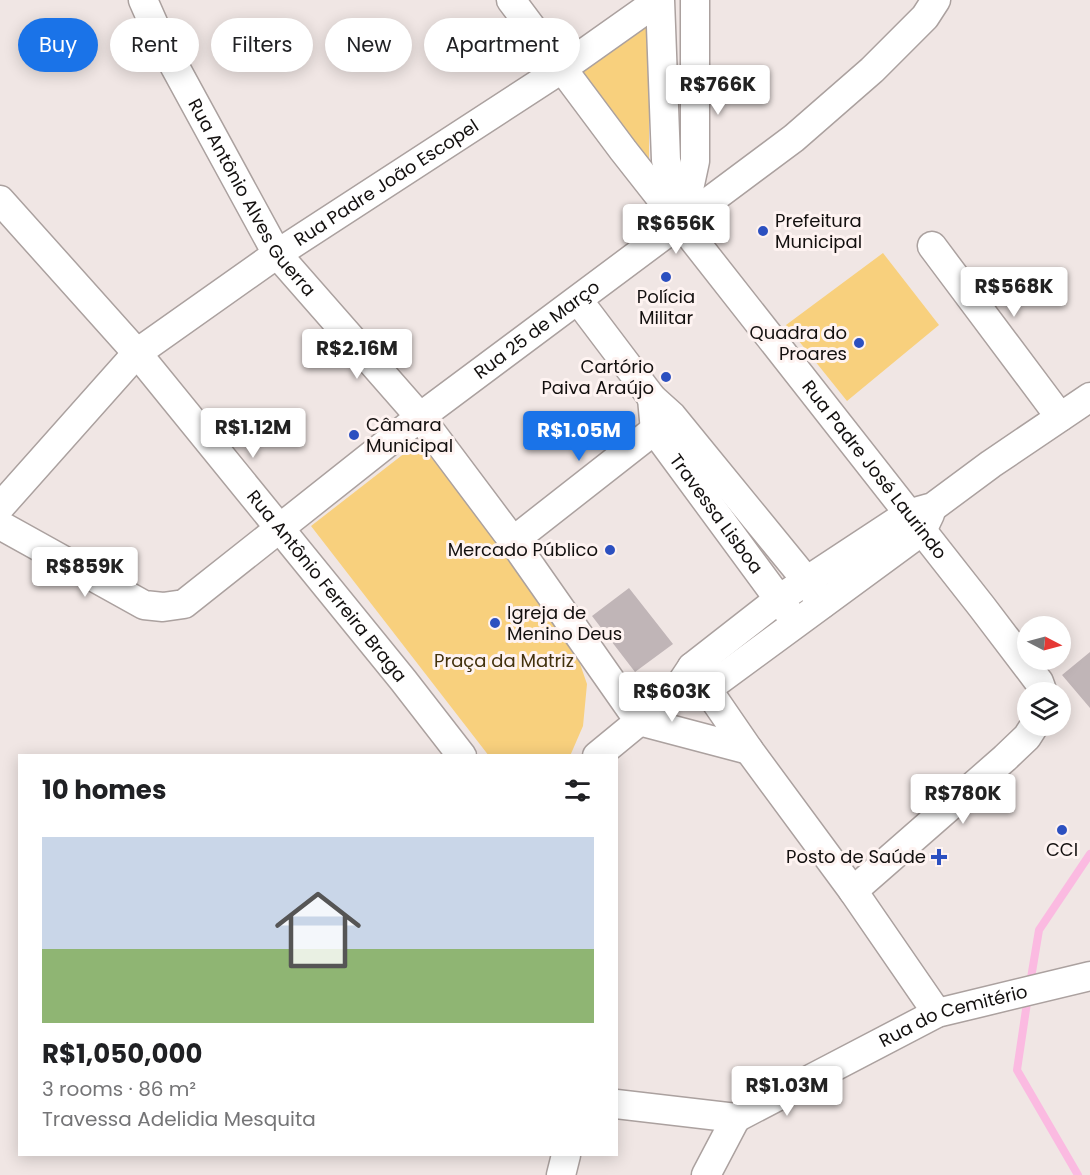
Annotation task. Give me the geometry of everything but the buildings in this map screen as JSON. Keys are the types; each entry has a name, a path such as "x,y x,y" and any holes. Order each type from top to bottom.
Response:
{"street":[{"name":"Rua Antônio Alves Guerra","path":"143,0 162,43 277,254 420,417 513,541 639,721"},
{"name":"Rua Padre José Laurindo","path":"511,0 524,18"},
{"name":"Rua Padre João Escopel","path":"580,56 660,0"},
{"path":"660,0 666,160 681,225"},
{"path":"681,225 695,161 695,0"},
{"name":"Rua 25 de Março","path":"0,525 144,605 163,607 184,604 420,417 681,225 794,138 872,70 930,8 952,0"},
{"name":"Rua Padre João Escopel","path":"0,507 137,353 277,254 556,72"},
{"name":"Rua Padre José Laurindo","path":"565,72 681,225 921,517 1037,682"},
{"name":"Rua Antônio Ferreira Braga","path":"0,200 137,353 460,754"},
{"path":"932,246 1060,417"},
{"name":"Travessa Lisboa","path":"578,300 718,494 779,599 796,623"},
{"path":"599,754 676,691 796,623 822,604 921,517 991,464 1090,397"},
{"path":"513,541 660,415"},
{"name":"Travessa Lisboa","path":"718,494 806,580 822,604"},
{"path":"699,678 779,599 806,580 921,517"},
{"path":"699,678 853,891 937,1013"},
{"path":"639,721 749,750"},
{"path":"853,891 1028,736"},
{"name":"Rua do Cemitério","path":"736,1118 937,1013 1090,976"},
{"path":"618,1104 736,1118 705,1175"},
{"path":"561,1175 566,1156"}],"green space":[{"path":"649,15 649,161 580,70"},
{"name":"Quadra do Proares","path":"883,253 939,325 847,401 786,325"},
{"name":"Praça da Matriz","path":"419,442 569,632 587,684 583,726 571,754 487,754 311,526"}],"waterway":[{"path":"1030,984 1039,930 1090,854"},
{"path":"1028,996 1017,1070 1078,1175"}],"place":[{"name":"Prefeitura Municipal","path":"763,231"},
{"name":"Polícia Militar","path":"666,277"},
{"name":"Quadra do Proares","path":"859,343"},
{"name":"Cartório Paiva Araújo","path":"666,377"},
{"name":"Câmara Municipal","path":"354,435"},
{"name":"Mercado Público","path":"610,550"},
{"name":"Igreja de Menino Deus","path":"495,623"},
{"name":"CCI","path":"1062,830"},
{"name":"Posto de Saúde","path":"939,857"}]}
